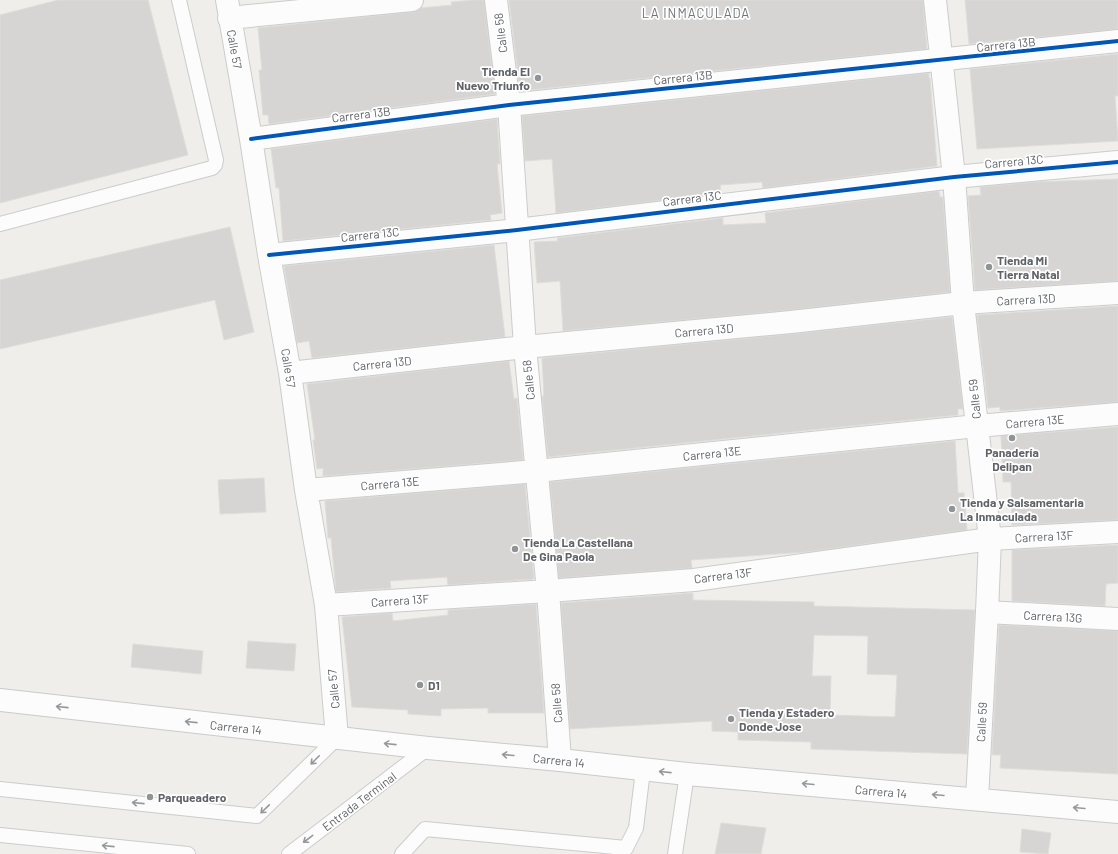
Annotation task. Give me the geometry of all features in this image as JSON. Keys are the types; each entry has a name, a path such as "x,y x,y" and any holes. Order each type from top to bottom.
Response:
{"street":[{"path":"228,9 412,0"},
{"name":"Calle 58","path":"496,0 509,105 525,347 548,591 560,760"},
{"name":"Calle 59","path":"935,0 954,177 964,303 990,539 988,612 977,799"},
{"name":"Calle 57","path":"228,9 252,139 269,254 290,372 306,490 326,605 337,738"},
{"name":"Carrera 13B","path":"252,139 509,105 941,61 1118,41"},
{"name":"Carrera 13C","path":"269,254 517,230 954,177 1118,162"},
{"name":"Carrera 13D","path":"290,372 525,347 791,322 964,303 1118,293"},
{"name":"Carrera 13E","path":"306,490 537,471 977,426 1118,414"},
{"name":"Carrera 13F","path":"326,605 694,580 990,539 1118,532"},
{"name":"Carrera 13G","path":"988,612 1118,619"},
{"name":"Carrera 14","path":"0,700 428,748 560,760 644,770 1118,812"}],"lane":[{"path":"0,224 212,168 215,165 216,160 179,0"},
{"path":"0,789 257,816 337,738"},
{"name":"Entrada Terminal","path":"289,854 428,748"},
{"path":"402,854 425,830 621,851 636,828 644,770"},
{"path":"675,854 687,774"},
{"path":"0,835 188,854"}],"building":[{"path":"58,0 148,0 188,155 0,203 0,15"},
{"path":"484,0 495,94 269,124 268,115 263,115 259,70 262,70 258,28 413,12 421,8 452,5 451,2"},
{"path":"509,0 923,0 927,49 520,91"},
{"path":"965,0 1118,0 1118,29 969,44"},
{"path":"1118,54 1118,96 1115,96 1118,141 977,149 970,69"},
{"path":"929,73 937,166 763,188 762,182 720,185 721,193 556,213 552,159 525,161 522,116"},
{"path":"497,119 500,164 497,164 502,213 490,215 491,220 283,241 279,188 276,188 271,149"},
{"path":"1118,179 1118,281 975,290 968,196 981,195 980,187 1034,182"},
{"path":"939,191 940,197 943,197 950,292 790,310 563,331 560,281 537,283 534,242 558,241 557,238 723,218 723,225 766,223 765,213"},
{"path":"230,227 254,332 224,340 215,300 0,349 0,280"},
{"path":"494,245 505,337 312,358 309,341 297,343 284,266"},
{"path":"1118,306 1118,402 1000,411 1000,407 988,408 977,315"},
{"path":"952,317 963,409 958,409 958,415 548,457 542,396 544,396 542,358"},
{"path":"509,361 514,399 517,398 523,460 323,476 323,468 317,469 313,440 315,440 307,384"},
{"path":"1118,427 1118,520 1012,525 1011,482 1003,482 1001,436"},
{"path":"955,441 958,493 964,493 967,530 806,552 691,560 692,568 559,578 550,482"},
{"path":"264,478 266,512 220,514 218,480"},
{"path":"525,484 534,579 448,585 447,577 390,581 391,588 336,592 331,538 328,538 325,501"},
{"path":"1118,545 1118,583 1106,584 1105,606 1012,601 1012,550"},
{"path":"693,593 693,600 814,602 814,606 975,610 967,754 811,749 811,742 738,740 738,732 712,731 712,721 570,729 561,603","holes":["814,635 868,636 867,674 897,675 895,717 830,715 831,676 812,676"]},
{"path":"536,604 544,713 488,713 488,708 441,709 441,716 408,714 408,710 352,707 342,617 392,613 393,621 448,615 448,610"},
{"path":"999,625 1118,631 1118,774 1000,768 1001,755 992,755"},
{"path":"248,641 296,644 294,671 246,668"},
{"path":"133,644 203,651 201,674 131,667"},
{"path":"721,823 766,828 761,854 715,854"},
{"path":"1022,829 1051,833 1048,854 1020,852"}],"cycle path":[{"path":"251,139 509,105 1118,41"},
{"path":"269,255 517,230 954,177 1118,162"}],"place":[{"name":"Tienda El Nuevo Triunfo","path":"538,78"},
{"name":"Tienda Mi Tierra Natal","path":"989,267"},
{"name":"Panadería Delipan","path":"1012,438"},
{"name":"Tienda y Salsamentaria La Inmaculada","path":"952,509"},
{"name":"Tienda La Castellana De Gina Paola","path":"515,549"},
{"name":"D1","path":"420,685"},
{"name":"Tienda y Estadero Donde Jose","path":"731,719"},
{"name":"Parqueadero","path":"150,797"}],"district":[{"name":"LA INMACULADA","path":"696,13"}]}
